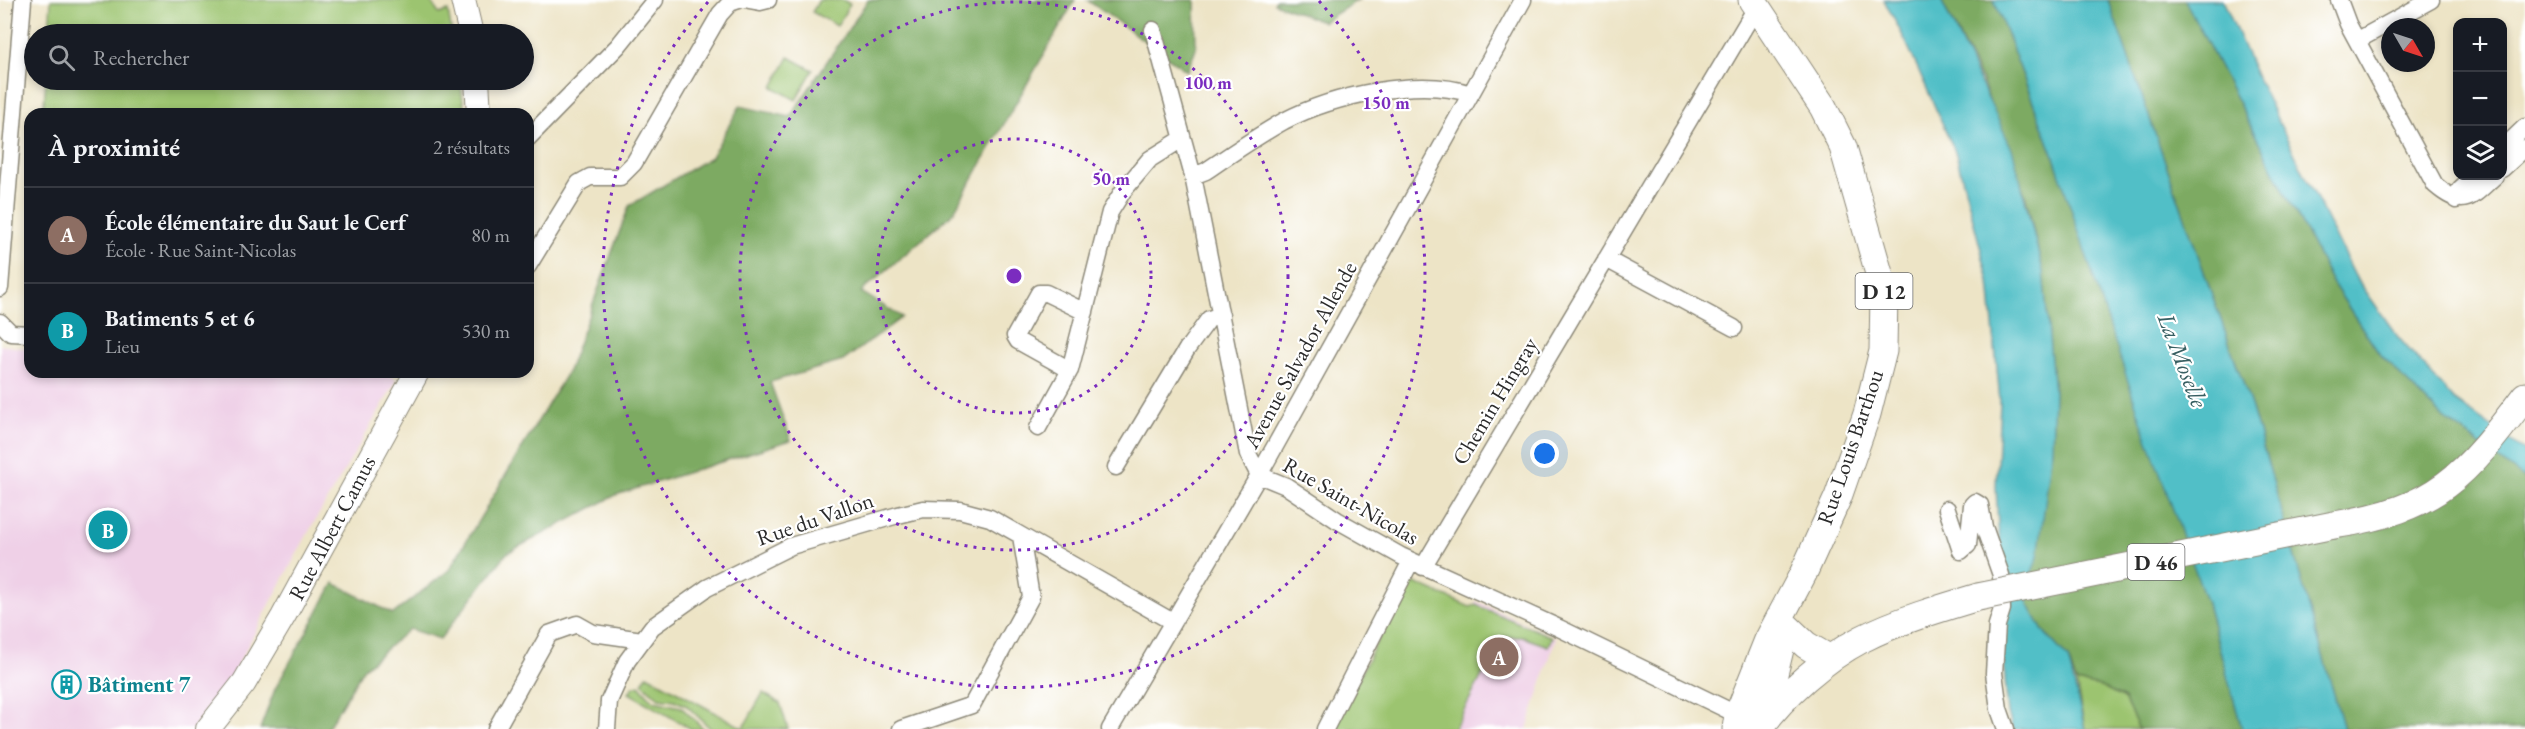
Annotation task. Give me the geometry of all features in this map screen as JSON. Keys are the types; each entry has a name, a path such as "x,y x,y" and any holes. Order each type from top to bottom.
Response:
{"main road":[{"name":"Rue Louis Barthou","path":"1754,7 1823,107 1843,147 1884,291 1883,351 1867,414 1838,497 1791,596 1767,640 1758,722"},
{"name":"D 46","path":"1758,722 1830,659 1862,639 1978,597 2334,525 2369,520 2432,496 2459,475 2517,413"},
{"name":"Rue Louis Barthou","path":"1758,722 1786,626 1791,596"},
{"name":"D 46","path":"1758,722 1808,693 1836,668 1901,624"},
{"path":"1786,626 1806,645 1830,659"}],"street":[{"path":"0,288 23,0"},
{"path":"463,0 469,24"},
{"path":"534,132 618,46 656,0"},
{"path":"534,256 579,183 590,177 620,177 634,163 720,14 730,3 739,0"},
{"path":"749,0 768,0"},
{"name":"Avenue Salvador Allende","path":"1110,729 1171,621 1259,476 1523,0"},
{"path":"2339,0 2435,185 2456,200 2469,199 2490,180"},
{"path":"2358,40 2431,0"},
{"name":"Chemin Hingray","path":"1325,729 1417,564 1606,258 1754,7"},
{"name":"Rue Saint-Nicolas","path":"1153,30 1193,176 1248,454 1259,476 1287,486 1337,520 1417,564 1758,722"},
{"path":"1193,176 1206,171 1286,120 1340,100 1383,90 1426,87 1450,87 1471,94"},
{"path":"477,90 478,108"},
{"path":"2507,144 2525,128"},
{"path":"1038,428 1070,370 1110,212 1123,191 1150,159 1182,139"},
{"path":"2507,164 2525,148"},
{"path":"2456,200 2460,189 2470,180"},
{"path":"1606,258 1734,328"},
{"path":"1070,370 1018,341 1015,336 1039,293 1046,293 1085,312"},
{"path":"1116,467 1187,349 1209,319 1221,315"},
{"path":"0,322 11,333 24,334"},
{"name":"Rue Albert Camus","path":"208,729 244,683 283,617 414,378"},
{"path":"1947,509 1961,551 1968,545 1972,505 1974,502 1980,505 1984,527 2001,575 2002,609 1997,625 1994,673 1999,709 2006,729"},
{"name":"Rue du Vallon","path":"607,729 609,701 627,661 652,627 707,588 791,546 923,510 960,510 990,518 1171,621"},
{"path":"901,729 972,705 1031,597 1021,536"},
{"path":"496,729 549,634 578,624 592,633 642,640"},
{"name":"Rue Albert Camus","path":"226,729 244,683"}],"shaded area":[{"path":"0,345 24,348 24,378 394,378 397,380 308,533 231,677 192,729 0,729"},
{"path":"1476,601 1556,638 1527,729 1386,729 1437,681"}],"green space":[{"path":"51,0 430,0 439,14 448,11 450,24 50,24"},
{"path":"819,0 843,0 850,4 837,26 812,12"},
{"path":"868,0 1075,0 953,213 861,292 902,317 843,361 770,382 791,440 616,495 507,553 440,639 409,629 363,669 327,729 260,729 275,689 334,583 393,614 449,570 568,371 629,206 711,157 740,106 790,117"},
{"path":"1087,0 1195,0 1196,48 1187,71"},
{"path":"1276,0 1358,0 1323,22 1274,3"},
{"path":"1941,0 1994,0 2053,154 2206,600 2242,729 2139,729 2124,699 2101,687 2076,682 2068,658 2043,631 2028,604 2029,579 2052,450 2054,392 2043,272 2026,197 1982,81"},
{"path":"2108,0 2185,0 2332,282 2378,352 2437,412 2525,479 2525,729 2344,729 2252,408"},
{"path":"789,57 813,70 796,100 773,87"},
{"path":"45,90 461,90 464,108 44,108"},
{"path":"1408,580 1470,607 1476,605 1552,637 1548,646 1522,637 1502,637 1454,729 1333,729"},
{"path":"647,675 743,728 763,693 780,703 788,729 711,729 687,706 674,700 659,698 642,683"},
{"path":"2076,682 2101,687 2124,699 2139,729 2085,729"},
{"path":"639,685 653,701 681,707 704,729 691,729 629,693 633,687"}],"water":[{"path":"1884,0 1941,0 2013,151 2043,271 2054,392 2052,450 2038,557 2029,579 2028,604 2043,631 2068,658 2085,729 2013,729 2008,713 2003,657 2006,577 1998,527 1996,486 2000,402 1989,281 1956,154 1906,42"},
{"name":"La Moselle","path":"1994,0 2108,0 2252,408 2344,729 2242,729 2206,600 2143,427 2053,154"},
{"path":"2185,0 2223,0 2259,82 2355,276 2398,337 2454,400 2525,451 2525,479 2437,412 2378,352 2332,282"}],"place":[{"name":"Batiments 5 et 6","path":"108,530"},
{"name":"École élémentaire du Saut le Cerf","path":"1499,657"},
{"name":"Bâtiment 7","path":"67,684"}]}
